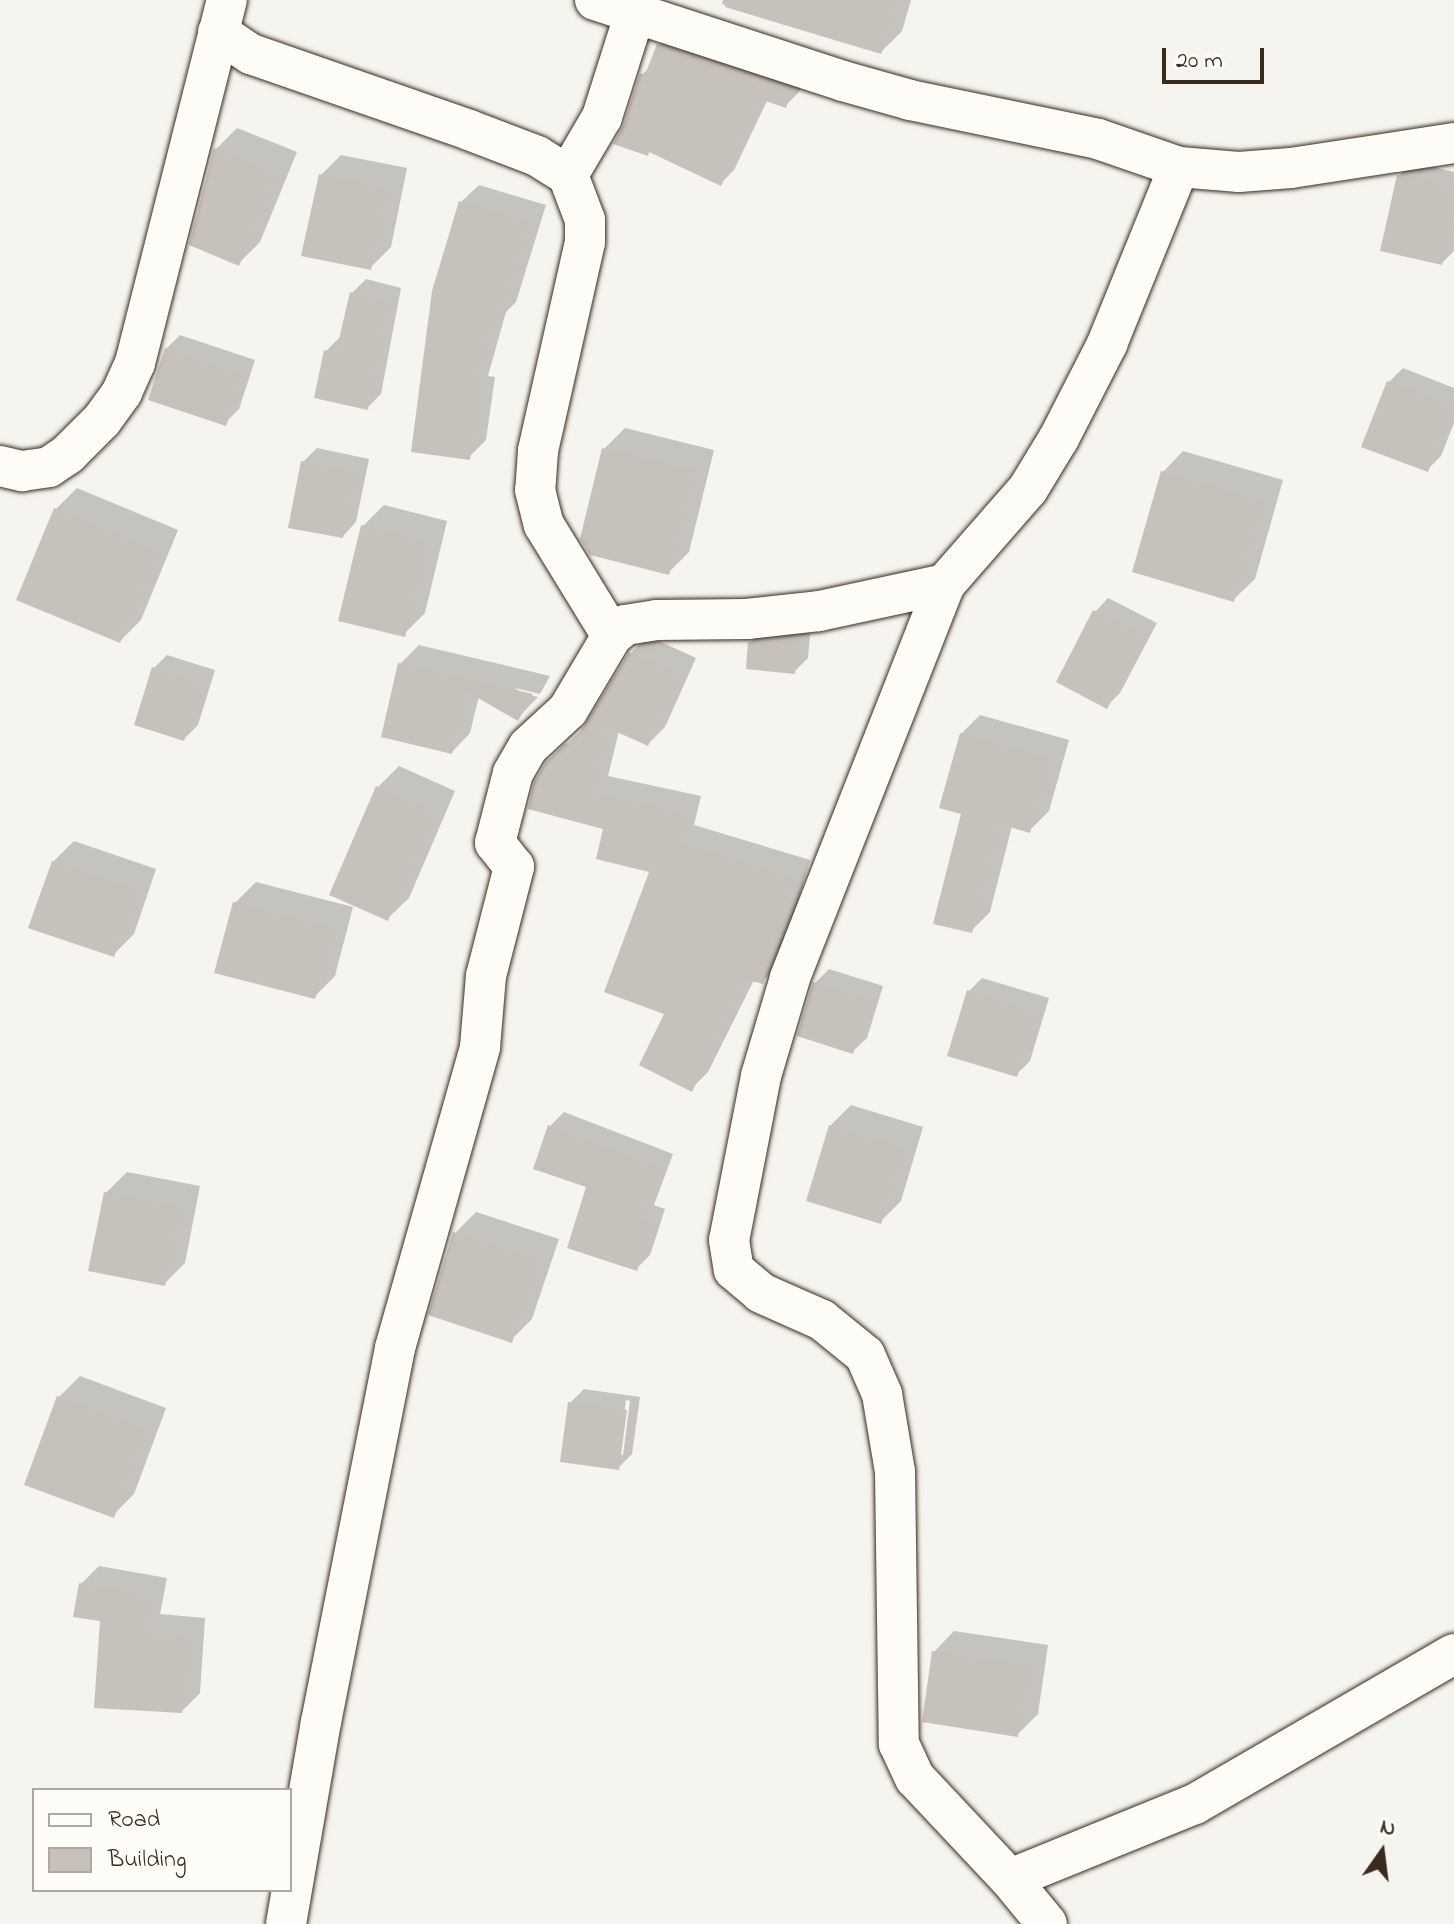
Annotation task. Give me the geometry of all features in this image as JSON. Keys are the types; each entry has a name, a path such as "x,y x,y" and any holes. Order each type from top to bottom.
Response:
{"street":[{"path":"595,0 843,81 910,100 1098,139 1179,167 1239,172 1291,168 1454,143"},
{"path":"568,175 602,117 635,13"},
{"path":"222,16 251,54 483,135 537,156 568,175 585,220 585,242 538,451 535,490 544,525 612,636"},
{"path":"0,466 22,471 49,467 68,454 102,420 122,392 135,363 222,16"},
{"path":"1047,1924 1010,1879 915,1778 899,1744 895,1472 882,1394 865,1355 822,1320 761,1293 743,1278 734,1270 729,1240 761,1076 790,978 945,584 1028,489 1059,438 1107,344 1179,167"},
{"path":"292,1889 321,1722 395,1348 480,1047 486,976 514,867 495,843 513,773 528,747 568,710 612,636 625,625 656,620 747,619 819,611 945,584"},
{"path":"1010,1879 1195,1804 1454,1654"},
{"path":"286,1924 292,1892"}],"building":[{"path":"726,0 898,0 881,54 725,7"},
{"path":"657,44 793,89 786,108 763,100 721,186 649,152 648,156 613,144 624,124 640,73 645,75"},
{"path":"214,148 277,173 239,266 189,245"},
{"path":"319,174 388,189 371,270 301,256"},
{"path":"1397,175 1454,188 1454,216 1442,265 1380,251"},
{"path":"459,201 530,222 499,321 492,319 473,393 478,393 470,460 411,452 432,291"},
{"path":"350,292 388,301 368,410 314,398 324,350 336,352"},
{"path":"165,348 243,374 226,426 148,400"},
{"path":"1387,381 1454,406 1428,472 1361,447"},
{"path":"602,448 695,471 669,575 590,555 580,539"},
{"path":"301,461 356,472 343,538 288,528"},
{"path":"1161,471 1263,501 1234,602 1132,572"},
{"path":"54,508 158,551 120,643 16,600"},
{"path":"361,525 427,541 405,637 338,621"},
{"path":"1093,610 1145,637 1107,709 1056,682"},
{"path":"798,636 795,674 746,669 748,642"},
{"path":"629,652 681,675 648,746 608,728 592,792 685,813 678,842 795,877 763,984 747,980 692,1092 639,1065 664,1014 604,992 649,872 596,859 603,829 528,809 534,782 546,762 566,743 573,744"},
{"path":"398,663 533,694 518,721 466,691 452,754 381,737"},
{"path":"152,667 203,684 184,741 134,725"},
{"path":"960,733 1051,759 1030,833 999,824 972,933 933,924 961,814 939,808"},
{"path":"376,786 435,812 388,921 329,895"},
{"path":"52,861 137,890 114,957 28,928"},
{"path":"233,902 333,928 315,999 214,973"},
{"path":"813,982 870,1000 853,1054 797,1036"},
{"path":"967,990 1037,1012 1017,1077 947,1056"},
{"path":"548,1125 661,1168 641,1219 652,1222 637,1271 567,1248 586,1187 533,1169"},
{"path":"829,1125 904,1148 881,1224 806,1201"},
{"path":"104,1192 181,1207 165,1286 88,1271"},
{"path":"453,1232 539,1259 512,1343 428,1315"},
{"path":"57,1396 146,1429 114,1518 24,1485"},
{"path":"568,1402 627,1410 619,1470 560,1462"},
{"path":"79,1583 150,1595 143,1632 188,1635 182,1713 94,1708 100,1621 73,1617"},
{"path":"932,1651 1029,1666 1018,1737 922,1722"}]}
